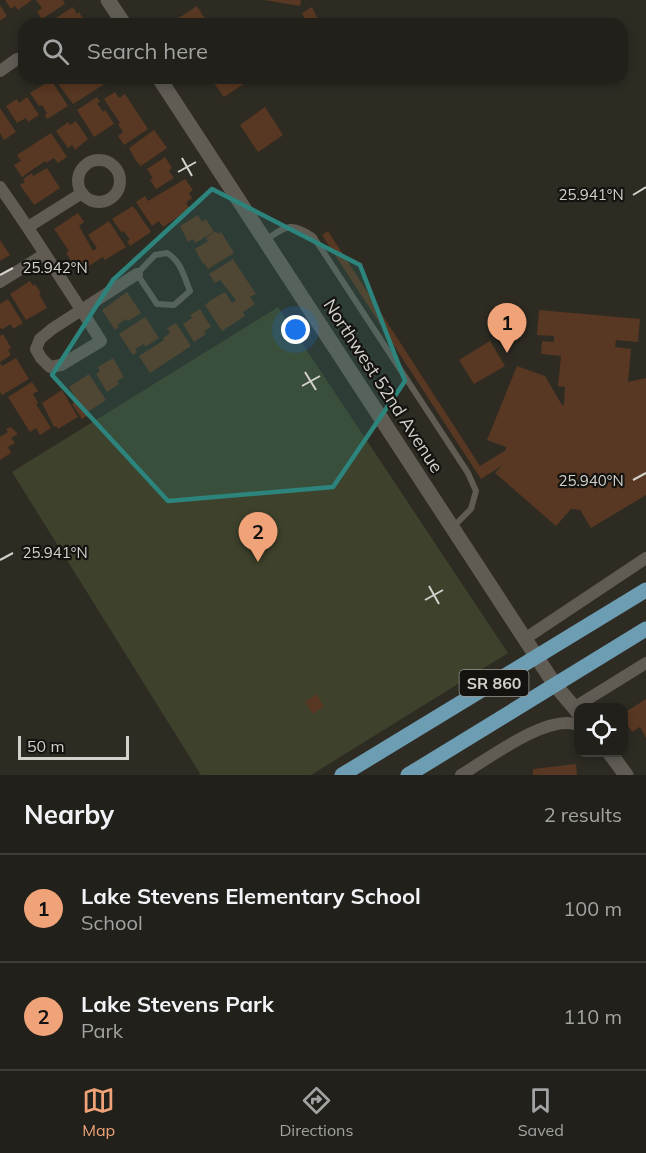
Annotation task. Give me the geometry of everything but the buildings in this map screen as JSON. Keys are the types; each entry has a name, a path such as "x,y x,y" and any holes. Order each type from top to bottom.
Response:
{"main road":[{"name":"SR 860","path":"342,775 646,590"},
{"name":"SR 860","path":"408,775 646,629"}],"street":[{"path":"108,0 120,18"},
{"path":"0,71 17,59"},
{"name":"Northwest 52nd Avenue","path":"163,84 555,685 574,706"},
{"path":"0,187 28,227 82,310 101,341 62,364 50,368 40,358 36,349 40,339 82,310 137,274"},
{"path":"28,227 82,193"},
{"path":"0,282 45,254"},
{"path":"526,638 646,558"},
{"path":"586,703 646,663"},
{"path":"461,775 541,727 557,723 574,725"},
{"path":"612,757 626,775"}],"lane":[{"path":"265,240 285,227 299,226 313,236 449,443 468,473 476,491 471,509 453,527"},
{"path":"167,252 175,257 190,291 174,305 157,304 137,274 155,255 167,252"}],"highlighted area":[{"path":"212,189 360,265 405,381 333,487 168,501 52,375 113,280"}],"green space":[{"path":"278,307 508,653 311,775 201,775 12,472"}],"place":[{"name":"Lake Stevens Elementary School","path":"507,353"},
{"name":"Lake Stevens Park","path":"258,562"}]}
